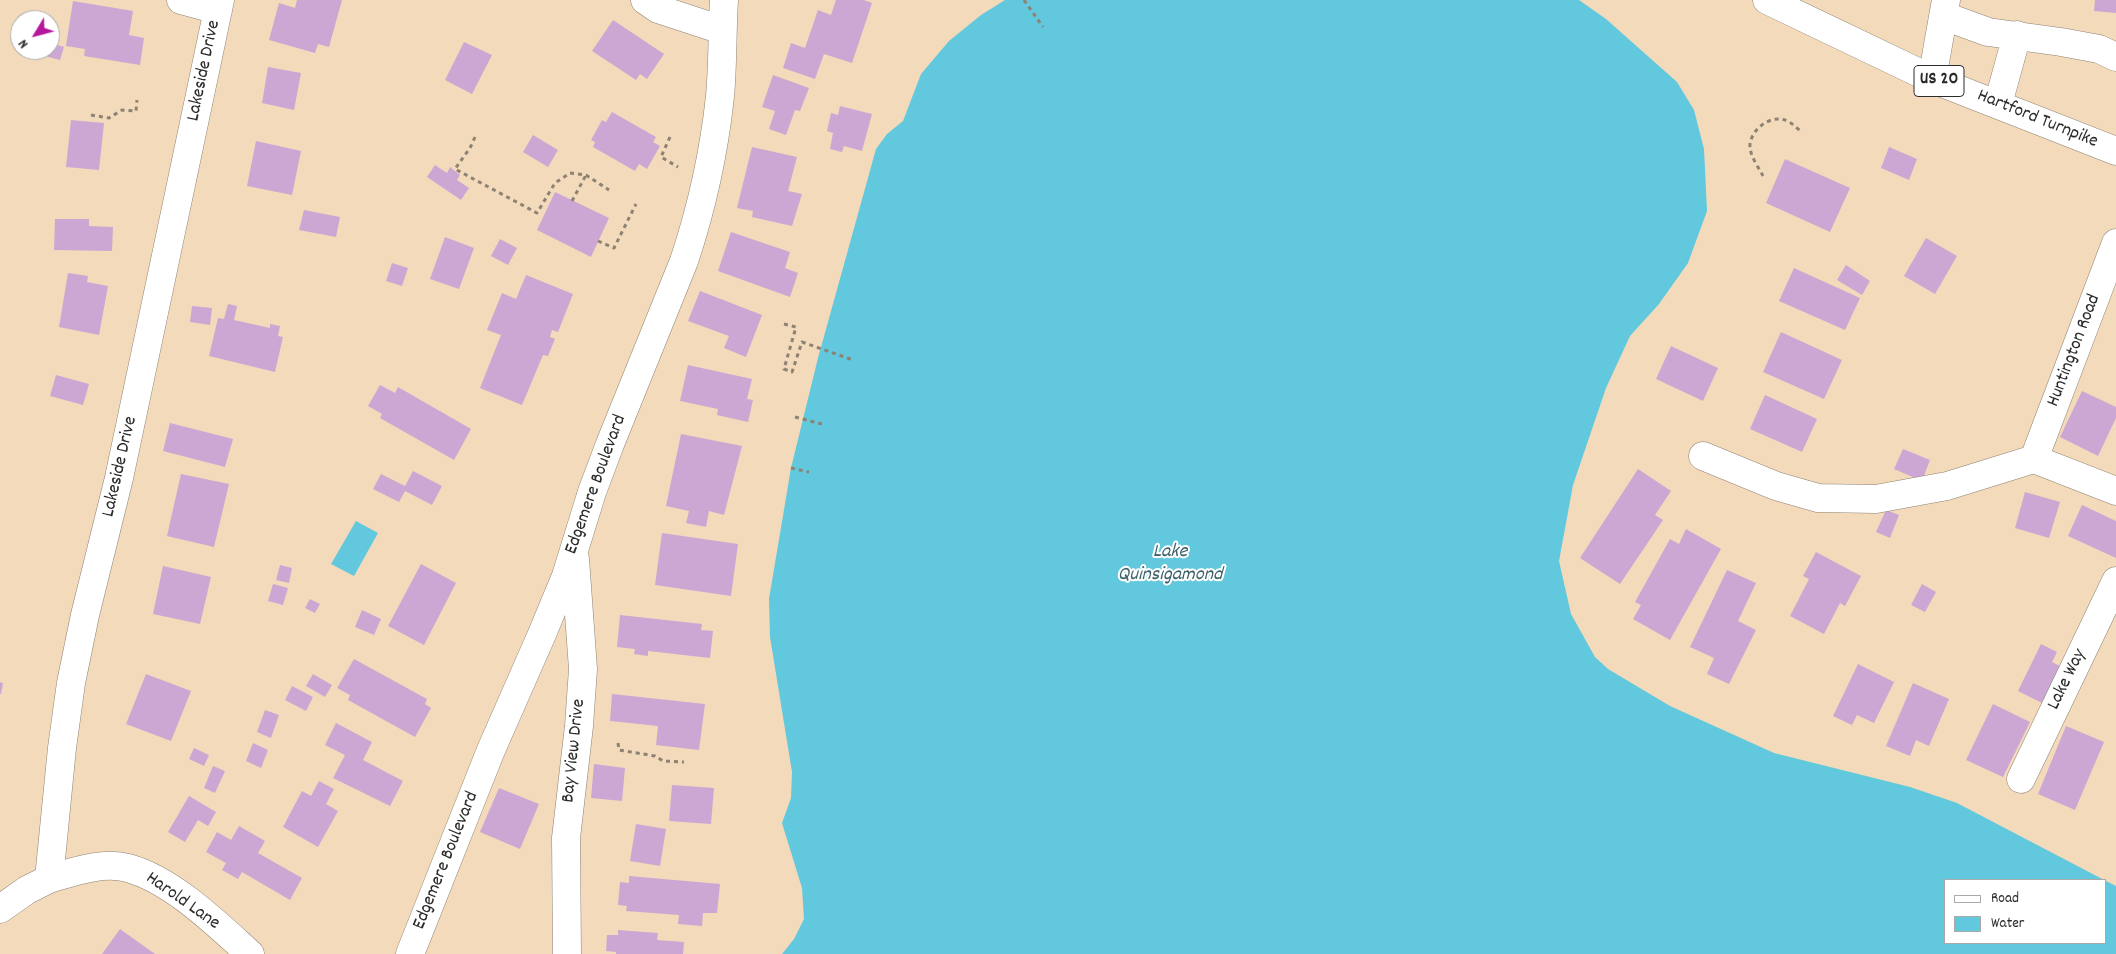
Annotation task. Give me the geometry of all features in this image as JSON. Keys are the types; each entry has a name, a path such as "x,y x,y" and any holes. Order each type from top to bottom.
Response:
{"street":[{"path":"181,0 219,5"},
{"path":"645,0 658,9 722,30"},
{"name":"Edgemere Boulevard","path":"410,954 491,750 542,634 610,444 684,261 699,215 708,176 720,95 724,0"},
{"name":"Hartford Turnpike","path":"1767,0 1932,79 2116,151"},
{"name":"Lakeside Drive","path":"49,879 62,748 71,683 85,615 123,461 219,5"},
{"path":"1932,79 1945,8 1988,32 2099,49 2116,57"},
{"path":"1998,104 2017,35"},
{"name":"Huntington Road","path":"2034,459 2116,243"},
{"path":"1702,456 1776,486 1818,498 1876,499 1947,486 2034,459 2116,491"},
{"name":"Bay View Drive","path":"567,954 566,838 579,726 582,669 574,548"},
{"name":"Lake Way","path":"2021,779 2116,581"},
{"name":"Harold Lane","path":"49,879 75,871 102,866 127,867 154,878 179,895 250,954"},
{"path":"0,909 27,890 49,879"}],"path":[{"path":"1024,0 1043,27"},
{"path":"91,115 109,118 122,110 136,111 137,100"},
{"path":"1763,176 1751,155 1750,143 1757,129 1769,120 1785,120 1801,131"},
{"path":"670,137 661,157 678,168"},
{"path":"475,138 455,169 537,213 555,183 570,173 586,175 609,190"},
{"path":"572,201 586,175"},
{"path":"598,240 614,248 636,204"},
{"path":"784,324 796,327 784,370 792,372 802,342 854,360"},
{"path":"795,417 822,424"},
{"path":"792,468 808,472"},
{"path":"618,743 619,750 627,753 655,756 663,761 684,762"}],"water":[{"name":"Lake Quinsigamond","path":"1005,0 1579,0 1606,19 1677,82 1694,110 1704,149 1707,211 1688,263 1659,304 1630,336 1606,388 1573,485 1559,561 1571,614 1595,657 1608,669 1670,706 1774,753 1910,787 1957,803 2102,879 1944,879 1944,944 2106,944 2106,881 2116,886 2116,954 782,954 794,939 804,919 802,888 782,823 791,798 792,772 770,637 769,599 791,468 818,358 876,149 887,134 903,121 921,74 949,41 981,15"},
{"path":"356,521 378,533 354,576 331,564"}],"building":[{"path":"297,0 342,0 329,47 318,44 315,53 269,40 279,3 295,8"},
{"path":"836,0 864,0 872,3 852,63 824,54 815,79 783,68 791,43 805,48 818,10 831,15"},
{"path":"2095,0 2116,0 2116,13 2094,11"},
{"path":"73,1 133,11 129,35 144,38 140,65 84,56 85,49 66,46"},
{"path":"613,20 664,54 647,79 640,74 636,80 592,51"},
{"path":"464,42 492,55 472,94 445,80"},
{"path":"60,46 64,47 60,60"},
{"path":"268,67 301,73 294,110 262,103"},
{"path":"773,75 809,88 800,111 795,110 786,135 769,129 775,111 762,107"},
{"path":"840,106 872,114 862,151 844,146 842,152 830,149 833,133 827,131 831,113 838,115"},
{"path":"612,112 656,137 653,142 660,146 647,169 639,164 635,171 593,147 595,142 591,140 602,120 606,122"},
{"path":"71,120 104,123 99,170 66,167"},
{"path":"533,135 558,150 548,167 523,152"},
{"path":"256,141 301,151 292,195 247,186"},
{"path":"752,147 797,157 788,191 802,194 792,226 752,217 753,211 737,208"},
{"path":"1889,147 1917,159 1909,180 1881,168"},
{"path":"1785,159 1850,188 1830,232 1766,203"},
{"path":"435,165 447,173 450,167 460,175 457,180 469,188 461,200 427,177"},
{"path":"555,192 609,218 591,257 537,230"},
{"path":"304,210 340,217 336,237 299,230"},
{"path":"55,219 89,219 89,226 113,227 112,251 54,250"},
{"path":"731,232 790,252 785,268 798,273 790,297 718,271"},
{"path":"445,237 474,248 459,289 430,279"},
{"path":"1926,238 1957,256 1935,294 1904,276"},
{"path":"500,239 517,248 508,265 491,256"},
{"path":"392,263 408,268 402,286 386,281"},
{"path":"1846,265 1870,281 1862,295 1837,280"},
{"path":"1794,268 1860,298 1845,330 1779,301"},
{"path":"68,273 88,276 87,282 108,286 99,335 59,327"},
{"path":"526,275 573,294 558,332 552,330 550,337 555,339 548,356 543,355 522,405 480,388 501,335 487,330 502,293 516,299"},
{"path":"700,291 762,315 746,357 724,348 729,336 688,321"},
{"path":"228,304 237,306 234,320 270,328 270,324 280,326 278,336 283,337 275,372 209,356 218,318 224,319"},
{"path":"192,306 212,308 210,325 190,322"},
{"path":"1781,332 1842,360 1824,399 1763,372"},
{"path":"1671,346 1718,368 1703,401 1656,379"},
{"path":"688,365 752,379 747,399 753,400 748,422 717,415 718,409 680,401"},
{"path":"56,375 89,384 83,405 50,396"},
{"path":"380,385 395,393 398,387 471,429 454,460 380,418 382,414 368,406"},
{"path":"2082,391 2116,407 2116,418 2098,456 2060,437"},
{"path":"1765,395 1817,419 1802,452 1750,429"},
{"path":"170,423 233,439 225,467 163,451"},
{"path":"681,434 742,446 724,515 709,511 706,527 686,523 689,511 666,506"},
{"path":"1903,449 1930,460 1922,481 1894,469"},
{"path":"1638,469 1671,491 1655,515 1663,520 1620,584 1580,558"},
{"path":"413,471 442,486 432,505 405,491 399,502 373,489 381,474 405,486"},
{"path":"181,474 229,484 214,547 167,536"},
{"path":"2025,492 2060,502 2049,538 2015,528"},
{"path":"2082,505 2116,521 2116,558 2068,536"},
{"path":"1886,510 1899,515 1890,538 1876,532"},
{"path":"1686,529 1721,549 1670,640 1633,619 1641,605 1635,602 1670,539 1679,544"},
{"path":"662,533 738,544 731,596 655,585"},
{"path":"1816,552 1861,576 1845,606 1840,603 1824,634 1790,616 1809,579 1803,576"},
{"path":"421,564 456,583 424,645 388,626"},
{"path":"280,565 292,568 289,583 276,580"},
{"path":"163,566 211,577 200,624 153,614"},
{"path":"1727,570 1756,583 1738,621 1756,630 1729,684 1707,674 1714,658 1690,647"},
{"path":"273,584 288,588 283,605 268,601"},
{"path":"1922,584 1936,592 1925,612 1911,605"},
{"path":"310,599 320,604 315,613 305,608"},
{"path":"362,610 381,619 374,635 355,627"},
{"path":"620,615 702,624 701,630 713,631 710,658 648,651 648,656 634,654 635,649 617,647"},
{"path":"2041,644 2057,652 2052,662 2066,669 2048,706 2018,691"},
{"path":"354,659 427,699 425,704 431,708 415,737 348,700 350,695 337,688"},
{"path":"1858,664 1894,682 1874,723 1857,715 1852,725 1833,716"},
{"path":"146,674 191,691 171,741 126,724"},
{"path":"313,674 332,685 325,697 306,686"},
{"path":"0,682 3,683 1,694 0,694"},
{"path":"1913,683 1949,699 1929,746 1916,740 1910,756 1886,746"},
{"path":"292,686 313,697 306,711 285,700"},
{"path":"612,694 705,704 699,750 656,745 658,726 610,721"},
{"path":"1993,704 2030,722 2003,777 1966,760"},
{"path":"265,710 279,715 271,738 257,732"},
{"path":"336,723 372,742 363,760 403,781 390,806 333,778 345,755 325,745"},
{"path":"2066,726 2104,742 2075,810 2038,794"},
{"path":"253,743 268,750 261,768 246,761"},
{"path":"194,748 209,755 204,766 189,759"},
{"path":"594,764 625,768 622,801 591,798"},
{"path":"213,766 225,771 215,793 204,788"},
{"path":"319,781 334,789 326,804 338,811 318,847 283,827 302,791 311,796"},
{"path":"672,785 714,788 711,824 669,821"},
{"path":"499,788 539,804 520,849 480,832"},
{"path":"189,796 216,812 208,826 198,820 185,842 168,832"},
{"path":"636,824 666,829 660,866 630,861"},
{"path":"239,826 265,841 258,853 302,878 290,900 242,872 238,879 222,870 226,863 206,852 217,832 231,840"},
{"path":"629,876 720,884 717,913 703,913 702,926 678,924 679,915 626,911 627,906 618,905 620,882 629,883"},
{"path":"120,929 155,954 102,954"},
{"path":"618,930 658,933 657,940 684,942 683,954 616,954 616,952 606,951 607,935 618,935"}]}
